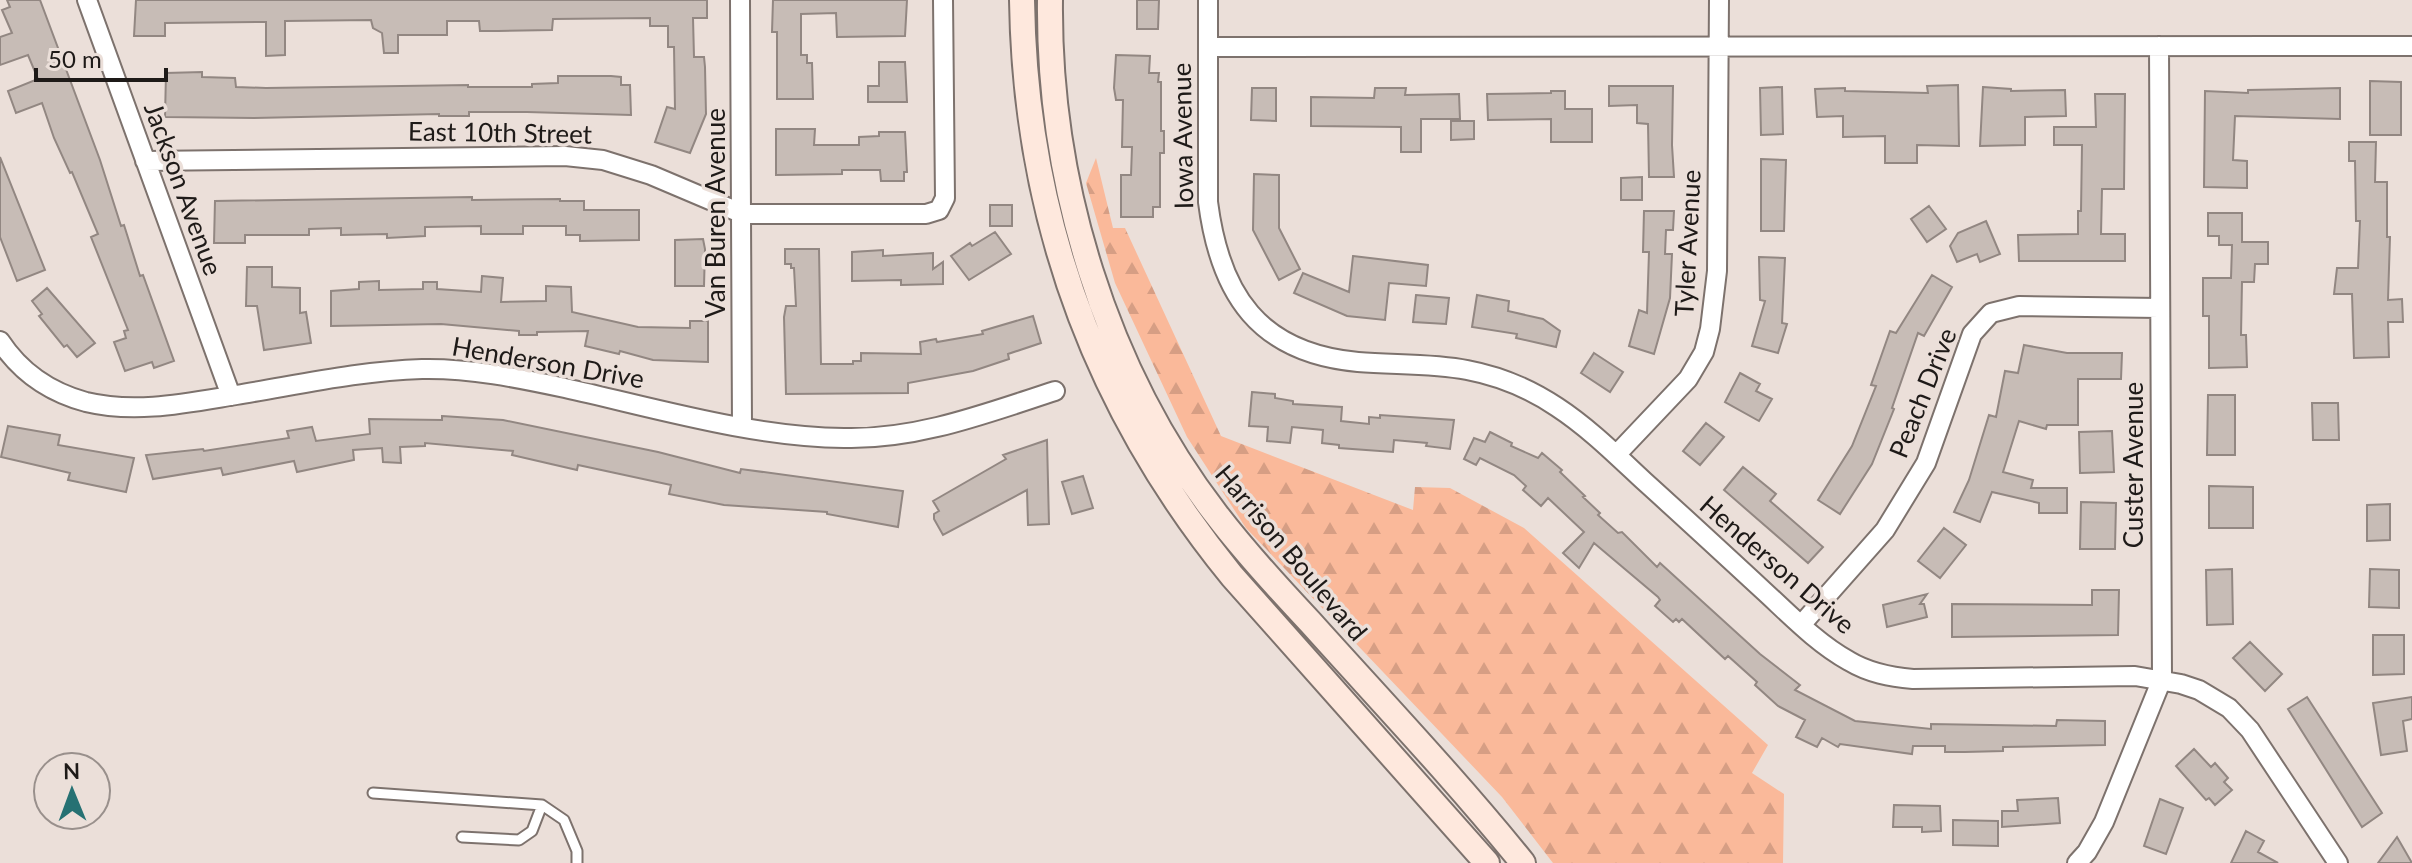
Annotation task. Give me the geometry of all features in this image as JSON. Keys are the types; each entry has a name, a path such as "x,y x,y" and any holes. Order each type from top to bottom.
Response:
{"main road":[{"path":"1022,0 1025,79 1047,217 1072,301 1092,351 1139,444 1194,529 1232,576 1487,863"},
{"name":"Harrison Boulevard","path":"1050,0 1051,79 1072,206 1096,288 1115,337 1160,428 1214,512 1251,558 1523,863"}],"street":[{"name":"Jackson Avenue","path":"87,0 231,396"},
{"name":"Van Buren Avenue","path":"740,0 742,426"},
{"name":"East 10th Street","path":"145,161 565,156 603,160 651,175 743,214 926,214 939,210 945,198 943,0"},
{"name":"Iowa Avenue","path":"1208,0 1208,202 1224,272 1246,312"},
{"name":"Tyler Avenue","path":"1616,455 1688,379 1704,352 1710,329 1717,271 1719,0"},
{"name":"Custer Avenue","path":"2077,863 2104,822 2162,679 2159,46"},
{"path":"1208,47 2412,46"},
{"name":"Peach Drive","path":"1801,625 1885,530 1926,463 1972,334 1991,313 2019,306 2159,308"},
{"name":"Henderson Drive","path":"1246,312 1264,328 1305,350 1354,361 1464,369 1514,384 1556,406 1616,455 1801,625 1848,661 1890,677 1913,679 2135,676 2162,679 2199,690 2229,708 2241,720 2338,863"},
{"name":"Henderson Drive","path":"0,341 14,363 43,385 86,402 131,407 175,406 363,374 423,369 470,371 796,436 847,439 904,434 955,423 1055,391"}],"lane":[{"path":"373,793 542,805 564,820 577,851 577,863"},
{"path":"462,837 519,840 532,831 542,805"}],"green space":[{"path":"1096,158 1113,228 1125,228 1221,436 1413,510 1415,487 1450,488 1524,528 1768,745 1752,773 1784,794 1783,863 1553,863 1502,797 1246,528 1187,437 1115,283 1086,183"}],"building":[{"path":"7,0 40,0 100,160 121,226 124,225 140,276 143,275 174,361 154,368 152,362 125,371 114,342 126,338 124,331 128,330 91,237 98,234 54,138 42,103 16,113 8,91 38,79 28,55 0,65 0,37 12,33 2,10 10,7"},
{"path":"136,0 707,0 707,18 693,18 694,57 704,57 706,114 690,153 655,142 667,107 675,109 674,47 668,47 668,26 650,26 650,18 553,19 552,30 498,31 480,31 479,21 447,21 447,35 398,35 398,53 384,53 382,33 373,28 371,20 285,21 285,55 266,56 266,22 165,23 165,36 134,36"},
{"path":"773,0 907,0 905,36 837,37 836,13 801,14 801,55 807,55 807,63 812,63 813,99 777,99 777,32 772,32"},
{"path":"1137,0 1159,0 1158,29 1137,29"},
{"path":"1116,55 1150,56 1149,73 1159,73 1164,153 1160,153 1160,207 1153,207 1153,217 1121,217 1121,175 1131,175 1132,147 1122,147 1123,100 1116,100 1114,88"},
{"path":"879,62 905,62 907,102 868,102 868,86 879,86"},
{"path":"202,72 202,77 235,78 236,87 266,88 532,87 532,84 558,83 558,76 621,77 621,85 630,85 631,115 469,112 469,116 165,117 166,73"},
{"path":"2370,81 2401,82 2401,135 2370,135"},
{"path":"1958,85 1959,146 1917,145 1917,163 1885,163 1885,136 1843,137 1843,116 1817,117 1815,89 1928,93 1927,86"},
{"path":"1609,86 1673,86 1674,177 1649,177 1648,124 1637,123 1637,105 1609,106"},
{"path":"1782,87 1783,134 1761,135 1760,88"},
{"path":"1983,87 2011,91 2065,90 2066,116 2025,117 2025,145 1980,146"},
{"path":"1252,88 1276,88 1276,121 1251,120"},
{"path":"1375,88 1406,88 1405,95 1459,94 1460,119 1421,119 1421,152 1401,152 1401,127 1311,126 1311,97 1374,98"},
{"path":"2340,88 2340,119 2235,116 2233,160 2247,161 2247,188 2204,187 2205,91 2248,93 2248,90"},
{"path":"1565,91 1565,109 1592,109 1592,142 1551,142 1551,119 1488,120 1487,94"},
{"path":"2095,94 2125,94 2124,189 2102,189 2101,234 2125,234 2125,261 2019,261 2018,235 2078,234 2082,145 2054,145 2054,127 2096,127"},
{"path":"1451,121 1474,121 1474,139 1451,140"},
{"path":"776,129 815,129 814,145 859,145 859,137 879,136 879,132 905,132 907,172 904,172 904,181 881,181 880,170 776,175"},
{"path":"2349,142 2376,142 2375,182 2387,182 2387,237 2390,237 2388,300 2402,299 2403,322 2388,322 2389,357 2354,358 2352,294 2334,294 2337,268 2358,268 2360,221 2356,221 2355,161 2349,161"},
{"path":"0,157 45,270 17,281 0,237"},
{"path":"1761,159 1786,160 1784,231 1761,231"},
{"path":"1254,174 1279,175 1279,228 1300,269 1279,280 1253,230"},
{"path":"1642,177 1642,200 1621,200 1621,178"},
{"path":"472,197 472,200 560,199 584,201 584,210 639,210 639,240 580,241 580,235 566,235 566,226 523,226 523,234 481,234 481,226 425,227 425,236 387,238 387,234 341,235 341,228 309,229 309,235 245,235 245,243 214,243 215,201"},
{"path":"990,205 1012,205 1012,226 990,226"},
{"path":"1929,206 1946,229 1927,242 1911,219"},
{"path":"1644,211 1674,211 1673,230 1666,230 1665,254 1672,254 1670,298 1654,354 1629,346 1639,310 1647,313 1649,252 1643,252"},
{"path":"2208,213 2242,213 2242,242 2268,242 2268,264 2255,264 2254,282 2242,282 2241,335 2246,335 2247,367 2209,368 2209,316 2203,316 2203,278 2231,278 2232,245 2219,245 2219,236 2208,236"},
{"path":"1986,221 2000,254 1980,262 1977,254 1957,262 1950,246 1958,233"},
{"path":"995,232 1011,254 969,280 951,256"},
{"path":"703,239 704,286 675,286 675,240"},
{"path":"785,249 819,249 821,364 853,364 853,361 861,361 861,353 921,354 920,342 983,334 982,331 1033,316 1041,343 1008,354 1009,359 973,371 908,383 908,393 786,394 784,317 786,306 796,306 794,268 791,264 785,264"},
{"path":"883,250 883,256 933,253 933,269 943,262 943,284 901,285 901,280 852,281 852,252"},
{"path":"1353,256 1428,265 1426,286 1389,283 1385,320 1347,316 1294,293 1303,273 1349,292"},
{"path":"1759,257 1785,258 1782,323 1787,324 1778,353 1752,346 1765,301 1760,300"},
{"path":"247,267 272,267 272,287 300,288 300,313 306,312 311,343 264,350 257,306 246,306"},
{"path":"1932,275 1952,287 1924,336 1918,333 1894,409 1872,464 1840,514 1818,500 1852,446 1876,386 1871,385 1890,331 1896,333"},
{"path":"482,276 503,278 501,302 546,301 546,286 571,287 572,312 638,327 690,328 690,321 708,321 708,362 653,360 585,346 588,331 519,335 519,331 441,324 331,326 331,291 359,289 359,282 379,281 379,290 423,289 423,282 437,282 437,289 481,292"},
{"path":"47,288 95,343 77,357 67,345 64,347 39,316 42,314 32,301"},
{"path":"1416,295 1449,298 1446,324 1413,322"},
{"path":"1477,295 1509,301 1508,311 1543,319 1560,331 1556,347 1516,338 1517,334 1472,327"},
{"path":"2024,345 2067,353 2122,353 2121,379 2078,379 2078,425 2047,425 2046,429 2019,421 2003,472 2033,480 2031,488 2067,488 2067,513 2039,513 2039,503 1992,492 1980,522 1954,512 1969,480 1989,415 1996,417 2005,371 2018,373"},
{"path":"1594,353 1623,372 1610,392 1581,373"},
{"path":"1740,373 1760,384 1756,391 1772,399 1759,421 1725,402"},
{"path":"1252,392 1275,394 1275,398 1293,401 1293,404 1342,407 1341,421 1369,424 1369,417 1380,418 1380,415 1454,420 1450,449 1394,440 1393,452 1339,448 1339,445 1322,443 1323,430 1292,427 1290,443 1267,441 1268,427 1249,426"},
{"path":"2208,395 2235,395 2235,455 2207,455"},
{"path":"2312,403 2338,403 2339,440 2313,440"},
{"path":"442,416 503,420 658,452 740,473 741,469 903,491 898,527 827,512 724,505 669,494 671,485 578,465 577,470 512,455 513,451 425,443 425,446 400,447 401,463 383,462 382,448 353,450 354,460 297,472 294,461 223,475 221,468 153,479 146,455 204,451 289,438 287,431 312,427 316,441 370,434 369,419 442,420"},
{"path":"1706,423 1724,437 1700,465 1683,451"},
{"path":"8,426 60,435 58,445 134,458 126,492 68,480 70,473 1,457"},
{"path":"2112,431 2114,472 2080,473 2079,432"},
{"path":"1490,432 1538,458 1542,453 1562,470 1560,472 1600,513 1598,515 1618,533 1622,532 1657,567 1660,563 1760,654 1800,685 1795,690 1855,721 1931,729 1931,724 2056,726 2057,720 2105,721 2105,745 2003,747 2003,751 1965,752 1945,752 1945,746 1913,746 1912,754 1840,744 1838,747 1822,738 1817,747 1796,737 1805,720 1778,706 1755,685 1757,682 1728,656 1725,659 1682,619 1673,622 1655,606 1660,600 1658,597 1594,543 1579,568 1563,553 1584,532 1548,498 1541,506 1523,490 1526,486 1514,475 1480,458 1476,465 1464,459 1474,438 1485,442"},
{"path":"1047,440 1049,524 1028,525 1027,490 943,535 934,519 934,514 939,511 933,501 1006,459 1003,455"},
{"path":"1743,467 1776,494 1770,501 1823,547 1808,563 1724,490"},
{"path":"1083,476 1093,508 1072,514 1062,482"},
{"path":"2209,486 2253,487 2253,528 2209,528"},
{"path":"2081,502 2116,503 2115,549 2080,549"},
{"path":"2390,504 2390,540 2367,541 2367,505"},
{"path":"1944,528 1966,545 1940,578 1918,561"},
{"path":"2232,569 2233,624 2207,625 2206,570"},
{"path":"2370,569 2399,570 2399,608 2369,607"},
{"path":"2092,590 2119,590 2118,635 1952,637 1952,604 2092,605"},
{"path":"1927,594 1920,604 1924,604 1927,617 1887,627 1883,605"},
{"path":"2373,635 2404,635 2404,674 2373,675"},
{"path":"2250,642 2282,674 2265,691 2233,658"},
{"path":"2307,697 2382,813 2362,827 2288,709"},
{"path":"2412,697 2412,719 2403,721 2407,751 2381,755 2373,703"},
{"path":"2194,749 2211,767 2215,763 2228,778 2224,782 2232,790 2215,805 2209,798 2206,800 2176,766"},
{"path":"2058,798 2060,823 2002,827 2002,811 2018,811 2017,800"},
{"path":"2160,799 2183,808 2166,854 2144,846"},
{"path":"1894,805 1940,806 1941,831 1922,832 1922,827 1893,827"},
{"path":"1953,820 1998,821 1998,846 1953,845"},
{"path":"2246,831 2264,841 2258,852 2278,863 2231,863"},
{"path":"2397,837 2412,863 2378,863"}]}
